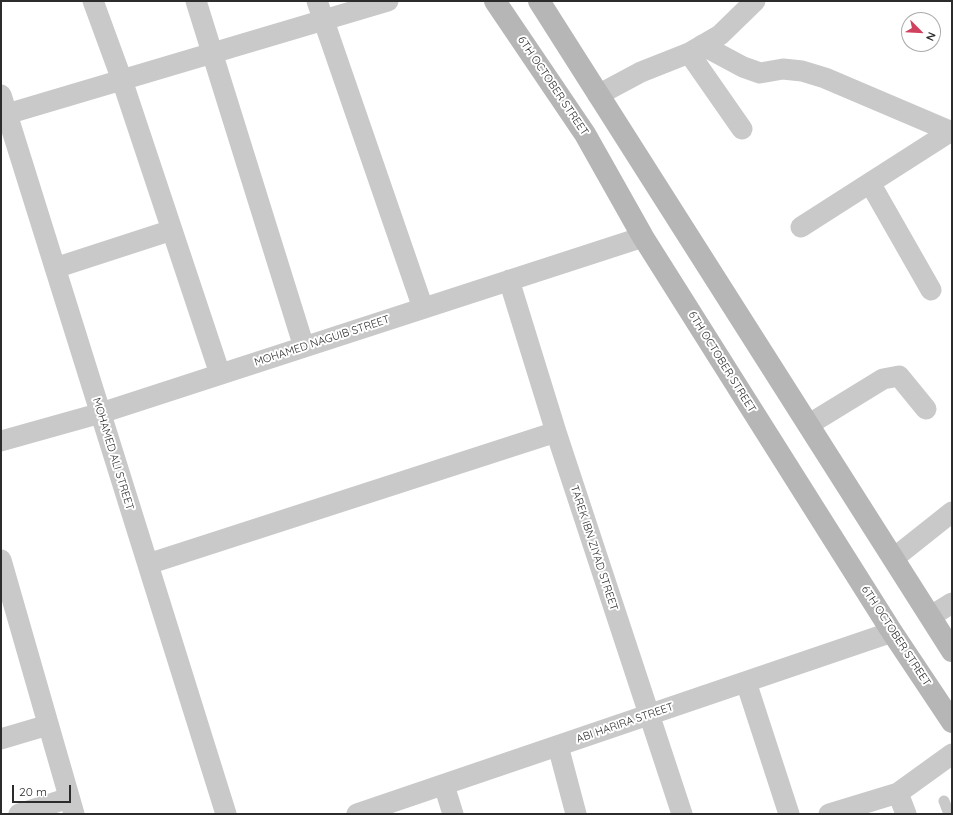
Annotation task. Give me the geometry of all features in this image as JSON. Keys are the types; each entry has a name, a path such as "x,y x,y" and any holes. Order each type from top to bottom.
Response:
{"street":[{"path":"93,1 122,80 220,374"},
{"path":"196,1 304,347"},
{"path":"4,105 122,80 212,53 320,11 388,1"},
{"name":"6TH OCTOBER STREET","path":"495,1 585,134 643,237 892,632 952,722"},
{"path":"539,1 952,651"},
{"path":"598,95 641,72 695,49 720,34 755,1"},
{"path":"320,11 423,308"},
{"path":"695,49 742,129"},
{"path":"695,49 760,72 783,69 802,71 825,78 952,131"},
{"name":"MOHAMED ALI STREET","path":"4,105 226,814"},
{"path":"801,227 952,131"},
{"path":"870,183 930,290"},
{"path":"55,268 172,230"},
{"name":"MOHAMED NAGUIB STREET","path":"1,441 100,413 643,237"},
{"name":"TAREK IBN ZIYAD STREET","path":"509,280 556,432 682,814"},
{"path":"808,424 883,379 900,376 926,409"},
{"path":"148,564 556,432"},
{"path":"894,558 952,512"},
{"path":"2,570 71,806 19,814"},
{"path":"931,616 952,603"},
{"name":"ABI HARIRA STREET","path":"357,814 892,632"},
{"path":"746,682 790,814"},
{"path":"1,739 48,725"},
{"path":"558,746 576,814"},
{"path":"829,814 898,793 952,754"},
{"path":"444,785 453,814"},
{"path":"898,793 906,814"}],"lane":[{"path":"944,801 949,814"}]}
